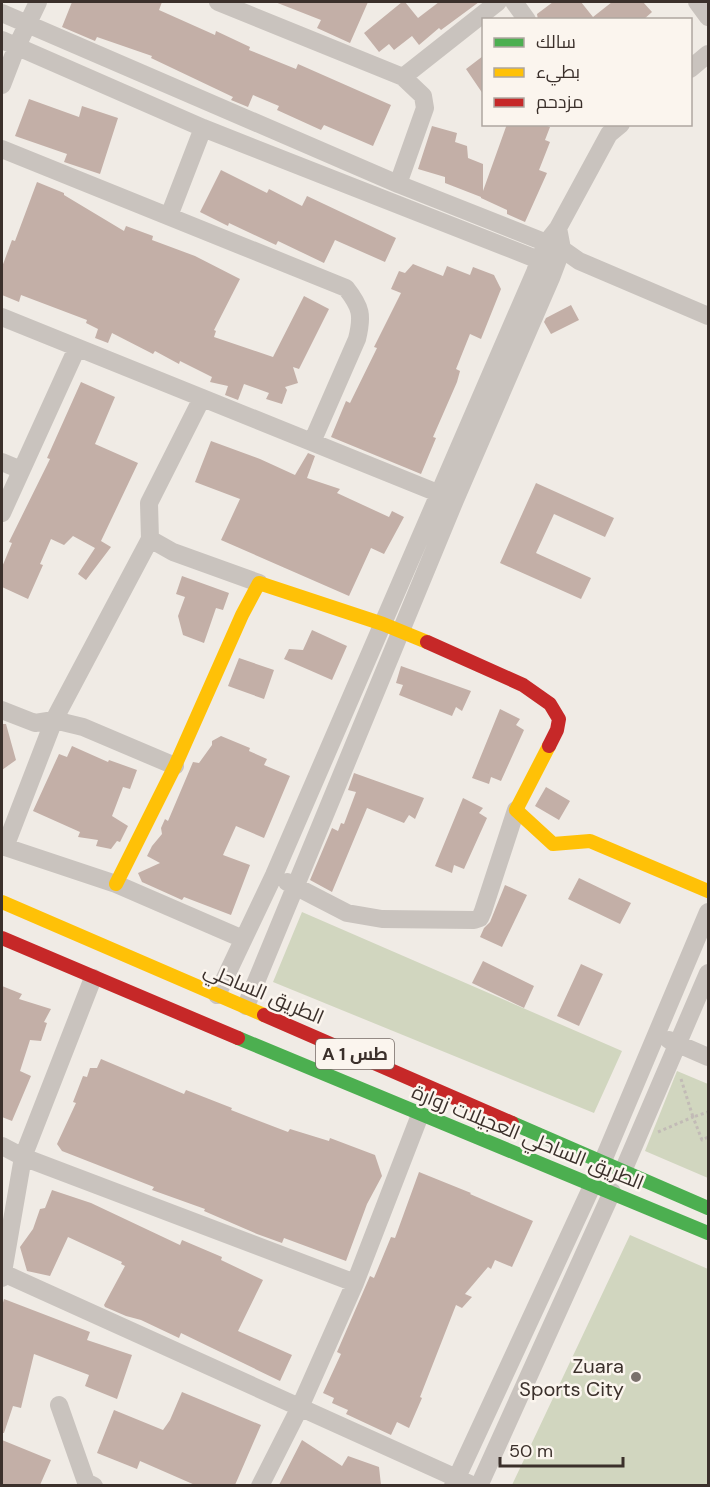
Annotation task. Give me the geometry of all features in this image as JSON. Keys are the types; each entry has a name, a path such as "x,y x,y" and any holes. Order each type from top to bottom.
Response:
{"main road":[{"path":"116,885 175,766 242,615 259,583 383,624 523,685 550,704 559,719 557,730 516,810 553,844 590,841 708,891"},
{"name":"الطريق الساحلي","path":"2,902 708,1208"},
{"name":"الطريق الساحلي العجيلات زوارة","path":"2,938 420,1115 708,1233"}],"street":[{"path":"2,85 9,43 28,25 38,2"},
{"path":"218,2 403,77 423,96 425,108 398,184"},
{"path":"403,77 498,2"},
{"path":"514,2 526,18"},
{"path":"697,2 708,17"},
{"path":"2,14 398,184 554,246 579,261 708,316"},
{"path":"9,43 203,128 547,264 579,261"},
{"path":"692,67 708,54"},
{"path":"169,216 203,128"},
{"path":"217,994 274,875 383,624 447,497 547,264 558,228 611,128"},
{"path":"2,149 346,288 358,304 361,321 357,339 312,442"},
{"path":"2,317 447,497"},
{"path":"2,513 77,348"},
{"path":"202,398 149,504 150,539 54,720 3,847 116,885 243,939"},
{"path":"2,462 21,470"},
{"path":"246,1006 401,633 447,497"},
{"path":"150,539 173,552 259,583"},
{"path":"357,687 375,695"},
{"path":"2,710 35,723 54,720 83,727 175,766"},
{"path":"274,875 347,913 382,920 474,920 480,918 483,911 516,810"},
{"path":"602,1163 708,912"},
{"path":"623,1171 708,973"},
{"path":"93,978 23,1157 2,1276 300,1407 454,1481 474,1485"},
{"path":"657,1034 708,1057"},
{"path":"260,1485 300,1407 355,1283 420,1115"},
{"path":"2,1146 23,1157 355,1283"},
{"path":"454,1481 593,1184"},
{"path":"478,1485 612,1192"},
{"path":"59,1405 88,1484"}],"path":[{"path":"678,1071 702,1140 708,1137"},
{"path":"651,1135 708,1112"}],"green space":[{"path":"302,912 622,1051 594,1113 273,982"},
{"path":"677,1071 708,1084 708,1178 645,1151"},
{"name":"Zuara Sports City","path":"630,1235 708,1269 708,1485 512,1485"}],"building":[{"path":"72,2 162,2 159,10 215,35 216,31 250,47 249,50 296,69 298,64 391,105 373,146 324,125 321,130 277,110 279,106 253,95 248,107 231,100 233,97 151,58 152,56 97,37 95,41 62,27"},
{"path":"275,2 368,2 350,43 317,28 321,20"},
{"path":"402,2 405,2 418,18 439,2 479,2 441,30 439,28 419,45 412,36 394,50 389,44 379,52 364,33"},
{"path":"553,2 581,2 593,17 612,2 643,2 652,12 645,18 538,18 537,14"},
{"path":"482,57 482,93 466,69"},
{"path":"29,99 79,117 82,106 118,118 100,174 64,162 67,154 15,136"},
{"path":"432,126 457,133 455,142 467,146 468,158 483,164 483,191 506,126 550,127 545,140 550,142 539,170 547,173 525,222 507,214 507,210 481,197 445,183 445,177 418,169"},
{"path":"221,170 267,193 269,189 302,206 307,196 396,238 385,262 335,240 324,263 278,241 276,245 200,212"},
{"path":"37,182 64,193 124,231 126,226 153,236 152,240 195,256 240,279 214,330 216,331 214,337 273,357 304,296 329,309 299,369 293,367 298,383 285,387 287,390 282,404 266,399 269,393 244,384 238,400 225,395 228,386 210,382 212,377 180,361 179,364 155,351 153,354 112,333 108,343 95,338 98,329 86,323 87,320 21,295 19,302 2,295 2,267 12,240 15,241"},
{"path":"413,264 443,276 447,266 470,275 473,267 494,275 501,289 481,339 470,334 456,369 460,371 457,382 433,437 436,438 421,474 331,437 346,401 350,403 377,348 374,347 401,293 391,289 399,271 405,273"},
{"path":"571,305 579,320 551,334 544,322 546,318"},
{"path":"81,382 115,397 95,444 138,463 101,541 111,547 86,580 78,574 95,548 73,536 64,545 51,539 40,564 43,565 28,599 2,587 2,567 12,543 9,542 50,459 47,458"},
{"path":"211,441 295,475 308,453 315,456 307,478 340,489 337,493 389,517 392,511 404,517 384,554 371,548 349,596 221,540 240,499 195,482"},
{"path":"536,483 614,518 605,537 554,514 536,553 591,578 581,599 500,563"},
{"path":"182,576 229,593 223,610 216,608 204,643 183,635 178,616 185,597 176,594"},
{"path":"312,630 347,646 332,680 284,659 289,649 303,650"},
{"path":"239,658 274,670 264,699 228,686"},
{"path":"401,666 471,691 462,711 456,707 452,716 399,695 403,685 396,683"},
{"path":"500,709 520,719 516,725 524,730 501,781 491,777 489,784 472,778"},
{"path":"2,724 6,724 16,760 2,770"},
{"path":"221,736 250,748 249,751 267,759 264,765 290,776 264,838 236,826 223,855 250,865 231,915 184,897 182,900 142,882 138,873 160,863 147,856 162,834 161,828 165,819 168,821 193,762 199,763 212,745 212,741"},
{"path":"72,746 108,762 109,760 137,770 130,789 123,787 112,816 128,826 120,842 117,841 111,849 96,846 98,840 78,837 80,832 33,811 59,754 67,757"},
{"path":"354,773 424,798 415,819 409,815 404,823 367,808 332,892 310,880 332,828 338,831 341,823 344,824 356,792 348,790"},
{"path":"546,787 570,801 559,820 535,806"},
{"path":"463,798 483,808 479,813 487,818 464,869 454,865 452,873 435,866"},
{"path":"579,878 631,903 620,924 568,899"},
{"path":"505,885 527,895 502,947 480,937 490,922"},
{"path":"483,961 534,986 524,1008 472,983"},
{"path":"581,964 603,974 579,1026 557,1016"},
{"path":"2,986 22,994 19,999 51,1009 44,1022 47,1023 41,1041 30,1040 20,1071 31,1076 12,1121 2,1117"},
{"path":"101,1059 184,1094 186,1090 288,1132 290,1129 329,1141 330,1138 375,1155 382,1176 367,1204 346,1261 284,1238 282,1243 257,1234 204,1211 205,1209 152,1190 154,1187 62,1151 57,1144 76,1103 73,1102 83,1076 87,1077 90,1068 97,1068"},
{"path":"419,1172 533,1221 512,1267 495,1260 491,1269 488,1267 465,1294 472,1297 462,1308 456,1305 409,1428 397,1422 391,1435 346,1414 348,1410 332,1403 334,1398 323,1393 341,1354 337,1352 370,1276 374,1278 391,1237 395,1238"},
{"path":"52,1190 91,1203 180,1245 182,1240 222,1257 221,1260 263,1280 238,1331 292,1355 280,1381 181,1333 179,1338 141,1320 105,1307 125,1266 121,1264 122,1262 68,1237 50,1276 27,1271 20,1247 33,1229 40,1209 45,1208"},
{"path":"4,1299 90,1332 87,1340 132,1355 117,1399 85,1386 89,1375 34,1354 21,1408 13,1406 4,1433 2,1433 2,1306"},
{"path":"182,1392 261,1425 235,1485 195,1485 140,1461 137,1469 97,1453 114,1410 163,1430"},
{"path":"2,1440 51,1460 40,1485 2,1485"},
{"path":"302,1440 342,1466 348,1456 379,1467 381,1485 279,1485"}],"traffic: fast":[{"path":"238,1038 708,1233"},
{"path":"512,1123 708,1208"}],"traffic: slow":[{"path":"116,884 175,766 242,615 259,583 383,624 427,642"},
{"path":"549,746 516,810 553,844 590,841 708,891"},
{"path":"2,902 264,1015"}],"traffic: jam":[{"path":"427,642 523,685 550,704 559,719 557,730 549,746"},
{"path":"2,938 238,1038"},
{"path":"264,1015 512,1123"}],"place":[{"name":"Zuara Sports City","path":"636,1377"}]}
